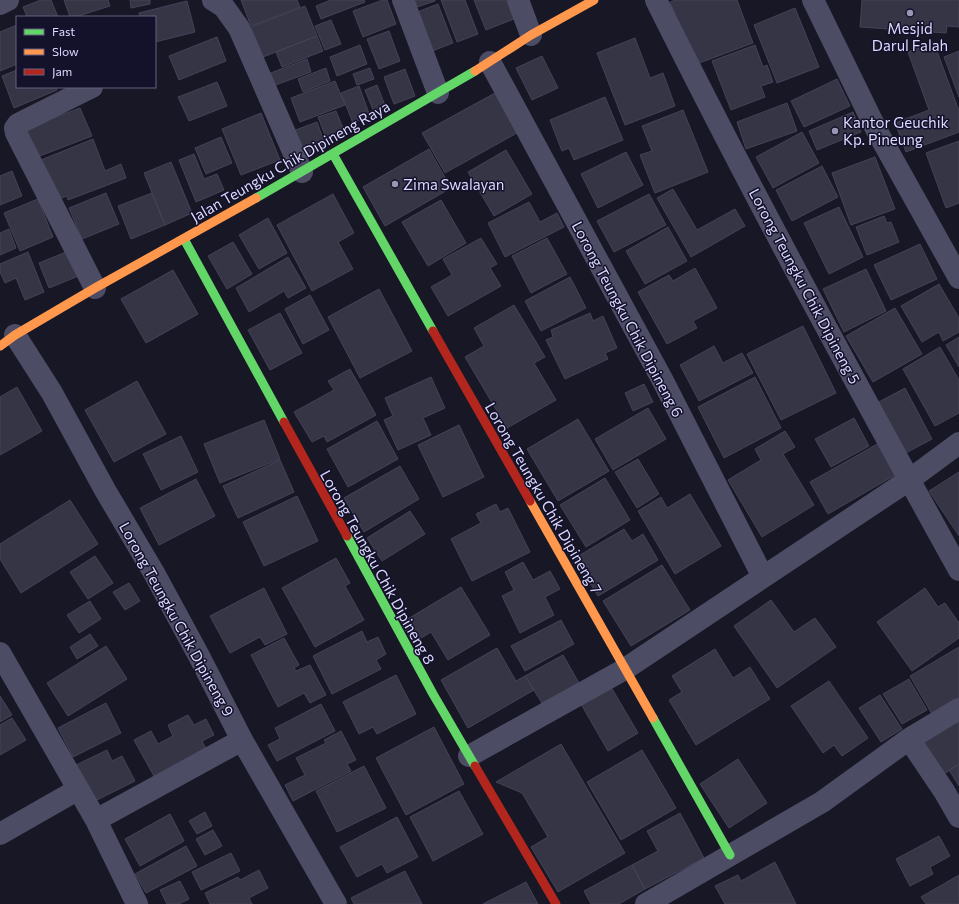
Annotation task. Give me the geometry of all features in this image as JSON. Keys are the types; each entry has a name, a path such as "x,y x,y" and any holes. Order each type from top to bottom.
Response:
{"street":[{"path":"0,4 8,0"},
{"path":"213,0 224,7 239,28 302,172"},
{"path":"402,0 438,92"},
{"path":"518,0 531,35"},
{"name":"Jalan Teungku Chik Dipineng Raya","path":"8,340 95,288 302,172 490,62 531,35 594,0"},
{"name":"Lorong Teungku Chik Dipineng 5","path":"656,0 780,241 959,570"},
{"path":"813,0 878,133 959,278"},
{"name":"Lorong Teungku Chik Dipineng 6","path":"490,62 663,381 763,577"},
{"path":"90,88 57,103 18,124 15,128 16,133 95,288"},
{"name":"Lorong Teungku Chik Dipineng 7","path":"333,154 730,856"},
{"name":"Lorong Teungku Chik Dipineng 8","path":"184,239 331,511 469,756 556,904"},
{"name":"Lorong Teungku Chik Dipineng 9","path":"8,340 52,393 105,490 154,573 200,656 242,740 336,904"},
{"path":"469,756 625,669 909,480 959,444"},
{"path":"0,653 77,790 96,820 137,904"},
{"path":"646,904 822,802 908,739 959,709"},
{"path":"908,739 944,791 959,817"},
{"path":"96,820 242,740"},
{"path":"0,834 77,790"}],"building":[{"path":"41,0 51,0 58,16 27,16 23,7"},
{"path":"64,0 108,0 110,6 78,16 70,16"},
{"path":"130,0 150,0 150,4 131,8"},
{"path":"241,0 297,0 300,7 251,26"},
{"path":"331,0 364,0 365,2 321,19 316,6"},
{"path":"383,0 387,0 396,24 363,37 353,11"},
{"path":"414,0 435,0 435,1 417,7"},
{"path":"441,0 465,0 478,34 457,42"},
{"path":"474,0 513,0 519,17 486,30"},
{"path":"676,0 737,0 753,43 694,65 670,2"},
{"name":"Mesjid Darul Falah","path":"862,0 959,0 959,27 947,26 946,33 860,27"},
{"path":"187,1 195,32 156,42 156,16 140,16 139,13"},
{"path":"438,4 453,43 427,53 412,14"},
{"path":"305,6 317,36 263,57 251,27"},
{"path":"795,8 819,67 777,83 754,25"},
{"path":"331,20 341,44 325,50 315,26"},
{"path":"16,25 16,64 0,71 0,32"},
{"path":"389,31 400,61 379,69 367,39"},
{"path":"317,36 323,51 282,67 276,52"},
{"path":"217,37 226,61 179,80 169,56"},
{"path":"635,38 650,78 663,73 675,106 625,125 597,53"},
{"path":"934,43 959,111 959,132 906,152 895,123 929,110 908,52"},
{"path":"360,45 367,64 337,76 330,57"},
{"path":"755,45 763,67 767,65 773,82 761,86 765,97 731,110 712,61"},
{"path":"959,51 959,97 944,57"},
{"path":"542,56 558,88 532,100 516,68"},
{"path":"307,59 311,72 273,86 268,74"},
{"path":"326,68 330,81 303,92 298,79"},
{"path":"370,68 374,79 357,85 353,74"},
{"path":"405,69 415,96 394,104 384,77"},
{"path":"16,70 16,88 56,88 57,90 14,108 2,76"},
{"path":"837,79 850,106 804,127 791,101"},
{"path":"335,81 345,105 300,122 291,98"},
{"path":"217,82 227,106 189,121 178,97"},
{"path":"377,85 386,108 374,112 365,90"},
{"path":"359,86 370,116 353,123 341,93"},
{"path":"495,93 517,133 445,173 422,133"},
{"path":"605,97 623,140 574,160 569,148 562,151 550,120"},
{"path":"787,103 797,131 746,149 737,122"},
{"path":"80,108 92,136 37,157 26,128"},
{"path":"683,110 708,172 655,193 640,155 652,151 642,126"},
{"path":"336,111 345,133 327,140 318,117"},
{"name":"Kantor Geuchik Kp. Pineung","path":"853,112 861,132 817,150 809,131"},
{"path":"261,113 280,160 241,175 222,129"},
{"path":"317,122 326,147 303,156 293,131"},
{"path":"802,132 819,163 773,188 756,157"},
{"path":"221,137 232,163 206,174 195,148"},
{"path":"93,139 105,171 121,164 126,178 68,200 67,196 56,200 41,160"},
{"path":"959,141 959,203 946,208 926,153"},
{"path":"429,149 451,188 385,226 363,187"},
{"path":"506,150 532,194 494,216 468,172"},
{"path":"626,152 643,185 598,208 581,174"},
{"path":"194,154 204,179 217,174 224,190 196,202 179,160"},
{"path":"875,157 895,209 851,225 832,173"},
{"path":"171,162 192,213 165,225 144,173"},
{"path":"822,166 838,197 792,221 776,190"},
{"path":"12,171 22,196 0,205 0,176"},
{"path":"673,189 697,230 735,209 745,226 691,257 657,198"},
{"path":"106,193 119,224 82,239 69,208"},
{"path":"152,193 165,225 131,239 118,206"},
{"path":"333,194 354,233 338,242 353,269 312,291 277,225"},
{"path":"649,194 666,225 614,252 597,221"},
{"path":"38,199 53,237 20,251 4,213"},
{"path":"441,200 466,243 428,266 402,222"},
{"path":"529,202 540,222 557,213 564,227 505,257 488,223"},
{"path":"839,207 863,257 829,274 804,223"},
{"path":"884,216 887,223 891,222 899,242 867,255 856,227"},
{"path":"268,218 287,253 259,269 239,235"},
{"path":"668,227 687,261 645,284 626,251"},
{"path":"9,229 16,248 0,255 0,233"},
{"path":"481,238 497,264 490,268 501,286 448,316 431,287 452,275 443,259"},
{"path":"547,238 567,274 531,293 512,256"},
{"path":"233,242 252,274 227,289 208,256"},
{"path":"920,244 937,279 891,300 874,265"},
{"path":"71,250 81,275 49,288 39,263"},
{"path":"28,252 44,292 25,300 16,278 5,283 0,272 0,264"},
{"path":"288,257 306,288 288,298 284,291 249,312 236,288"},
{"path":"695,268 717,308 693,321 697,328 667,344 638,292 669,275 673,281"},
{"path":"866,269 886,311 844,332 823,289"},
{"path":"173,270 198,314 146,343 121,299"},
{"path":"570,277 586,308 541,331 525,301"},
{"path":"939,284 959,318 959,332 943,341 939,332 922,342 901,306"},
{"path":"379,289 412,351 360,378 328,317"},
{"path":"310,295 329,330 303,344 285,309"},
{"path":"514,305 545,357 534,363 556,400 507,428 465,357 484,346 474,328"},
{"path":"895,308 922,354 873,382 846,336"},
{"path":"280,313 302,353 270,370 248,330"},
{"path":"590,313 593,321 603,316 617,348 605,353 608,359 565,379 546,340 553,337 551,330"},
{"path":"803,326 836,393 781,420 747,354"},
{"path":"959,337 959,367 946,345"},
{"path":"714,346 723,363 742,353 753,373 699,401 680,365"},
{"path":"940,347 959,380 959,413 935,426 903,369"},
{"path":"350,369 376,415 327,442 324,436 312,442 294,412 334,390 328,381"},
{"path":"431,377 445,408 423,418 431,435 398,450 384,420 393,416 385,398"},
{"path":"755,377 781,428 724,458 698,407"},
{"path":"137,381 166,434 114,462 85,410"},
{"path":"644,384 653,402 633,411 625,393"},
{"path":"17,387 42,431 0,455 0,397"},
{"path":"905,388 932,439 904,454 877,403"},
{"path":"648,408 666,439 613,470 595,439"},
{"path":"854,418 869,446 831,467 815,439"},
{"path":"578,419 609,471 558,501 527,449"},
{"path":"264,420 280,459 220,483 204,444"},
{"path":"377,421 398,459 348,487 327,449"},
{"path":"459,425 484,477 443,497 418,445"},
{"path":"785,431 795,447 783,454 814,505 762,537 728,480 761,460 755,449"},
{"path":"181,436 198,472 161,490 143,454"},
{"path":"879,443 897,474 828,514 810,482"},
{"path":"638,459 659,494 637,508 615,472"},
{"path":"280,460 294,492 238,518 223,486"},
{"path":"400,466 419,499 364,532 344,498"},
{"path":"959,472 959,536 929,491"},
{"path":"605,478 630,520 586,547 560,505"},
{"path":"196,479 215,516 159,545 140,508"},
{"path":"690,494 721,546 675,574 638,511 661,497 667,508"},
{"path":"297,496 318,541 264,566 243,522"},
{"path":"70,500 98,544 21,593 0,559 0,544"},
{"path":"496,504 500,512 508,508 530,552 472,581 451,539 481,523 476,514"},
{"path":"410,511 425,534 382,561 367,538"},
{"path":"624,529 632,541 643,534 658,560 598,596 575,558"},
{"path":"95,556 113,583 88,599 70,572"},
{"path":"336,558 350,583 345,586 364,620 315,647 282,588"},
{"path":"523,562 533,580 550,571 560,589 545,597 554,615 520,633 502,596 514,590 505,572"},
{"path":"662,565 690,610 631,646 603,601"},
{"path":"129,583 140,601 125,610 113,592"},
{"path":"461,587 490,635 448,660 431,632 413,643 401,623"},
{"path":"264,588 287,634 265,645 260,637 230,653 210,616"},
{"path":"925,588 938,607 945,603 959,623 959,638 912,671 877,622"},
{"path":"771,600 794,632 815,618 836,647 777,688 734,626"},
{"path":"90,601 101,619 79,633 67,615"},
{"path":"561,620 574,644 525,671 511,646"},
{"path":"362,631 367,642 378,637 386,654 376,660 381,669 332,694 313,656"},
{"path":"90,634 98,646 77,659 70,647"},
{"path":"284,638 299,665 294,668 296,671 310,665 326,695 310,703 304,693 278,707 251,655"},
{"path":"106,646 127,679 68,716 47,683"},
{"path":"959,647 959,698 932,714 910,676"},
{"path":"497,648 516,681 525,676 534,690 468,728 441,680"},
{"path":"715,649 733,678 750,667 770,699 696,745 669,700 682,692 672,676"},
{"path":"563,655 579,683 542,703 525,676"},
{"path":"396,675 416,714 377,734 373,727 359,734 343,702"},
{"path":"909,679 927,710 902,724 883,694"},
{"path":"829,681 868,738 842,756 834,745 823,753 791,706"},
{"path":"611,687 638,733 608,751 581,704"},
{"path":"880,695 902,729 881,742 859,708"},
{"path":"0,696 12,715 0,722"},
{"path":"106,703 121,733 73,757 58,728"},
{"path":"321,704 335,731 277,761 268,745 280,739 275,728"},
{"path":"959,714 959,764 944,774 921,739"},
{"path":"188,715 194,725 206,719 214,735 202,741 207,751 155,778 134,740 151,731 158,744 173,736 168,725"},
{"path":"12,718 26,740 0,755 0,725"},
{"path":"434,727 464,784 406,815 376,758"},
{"path":"341,731 356,760 347,764 351,771 293,801 285,785 305,775 296,758 326,743 324,740"},
{"path":"561,744 625,853 558,892 531,847 548,837 522,793 496,782"},
{"path":"107,750 112,761 122,756 135,781 95,801 76,765"},
{"path":"642,750 676,808 621,840 587,782"},
{"path":"738,759 767,803 729,828 700,784"},
{"path":"959,764 959,786 949,770"},
{"path":"364,766 386,808 337,832 316,791"},
{"path":"459,791 483,834 433,861 410,817"},
{"path":"205,812 212,826 197,834 189,821"},
{"path":"680,813 704,858 645,889 632,865 658,851 647,831"},
{"path":"170,814 184,841 140,866 125,839"},
{"path":"397,817 418,857 387,873 382,864 357,877 340,847"},
{"path":"213,830 222,846 205,855 196,839"},
{"path":"939,836 950,856 930,867 933,874 910,886 896,859"},
{"path":"186,846 197,866 146,893 135,874"},
{"path":"231,853 240,871 201,890 192,872"},
{"path":"775,862 796,904 725,904 715,886 738,875 741,881"},
{"path":"632,865 645,889 619,904 591,904 584,891"},
{"path":"259,870 268,888 249,898 252,904 210,904 205,893 238,877 240,880"},
{"path":"405,871 422,904 354,904 351,898"},
{"path":"959,875 959,904 926,904 921,897"},
{"path":"180,881 189,899 179,904 167,904 160,890"},
{"path":"526,882 538,904 483,904"}],"traffic: fast":[{"path":"256,198 475,71"},
{"path":"333,154 433,331"},
{"path":"184,239 284,422"},
{"path":"347,536 433,694 475,766"},
{"path":"653,718 730,855"}],"traffic: slow":[{"path":"475,71 531,35 594,0"},
{"path":"0,346 15,335 95,288 256,198"},
{"path":"530,501 653,718"}],"traffic: jam":[{"path":"433,331 530,501"},
{"path":"284,422 347,536"},
{"path":"475,766 556,904"}],"place":[{"name":"Mesjid Darul Falah","path":"910,13"},
{"name":"Kantor Geuchik Kp. Pineung","path":"835,131"},
{"name":"Zima Swalayan","path":"395,184"}]}
